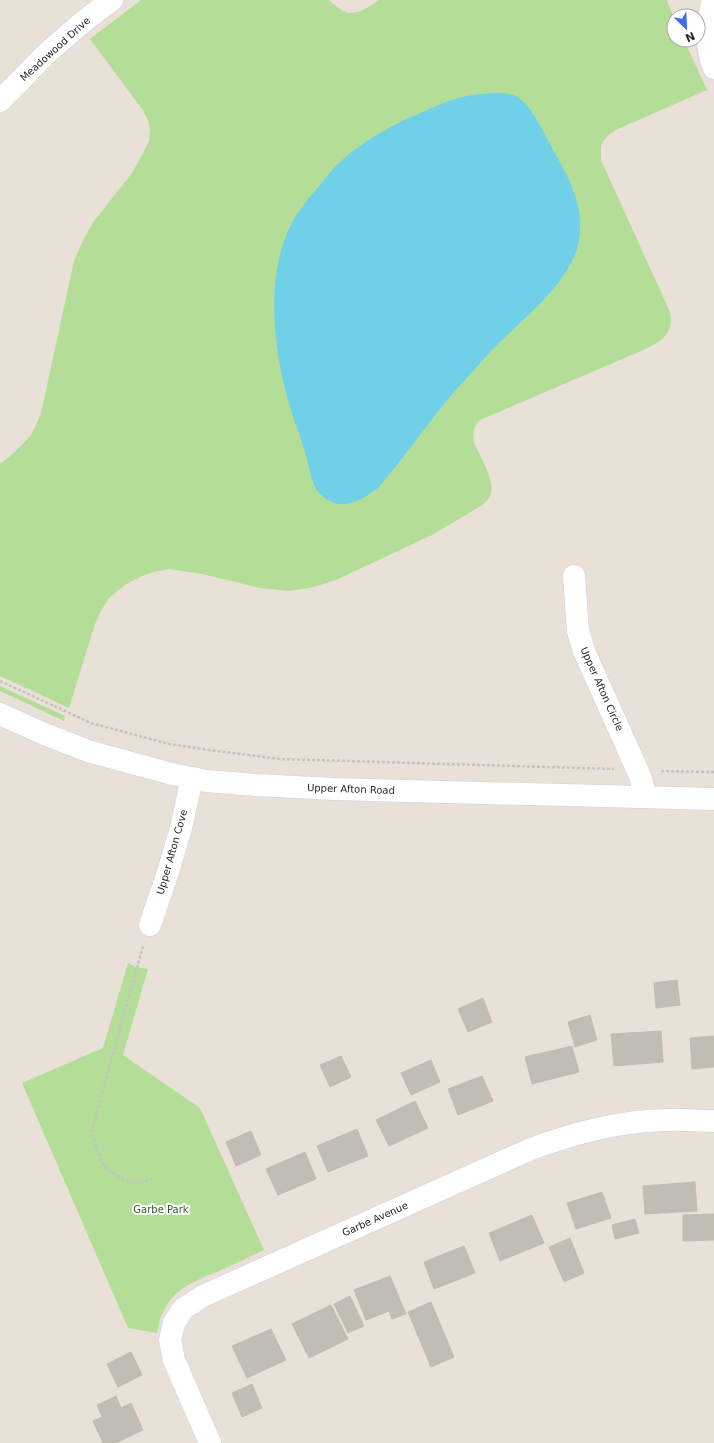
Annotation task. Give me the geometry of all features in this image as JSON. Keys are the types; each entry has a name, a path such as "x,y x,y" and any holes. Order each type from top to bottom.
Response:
{"street":[{"name":"Meadowood Drive","path":"0,101 47,53 84,21 112,0"},
{"path":"713,0 709,16 707,35 709,53 714,68"},
{"name":"Upper Afton Circle","path":"574,576 578,631 584,651 638,770 644,786 646,798"},
{"name":"Upper Afton Road","path":"0,714 42,734 88,751 137,765 192,778 240,784 334,789 714,799"},
{"name":"Upper Afton Cove","path":"150,925 181,828 192,778"},
{"name":"Garbe Avenue","path":"210,1443 174,1360 170,1340 174,1323 183,1309 203,1296 524,1152 564,1137 627,1123 664,1120 714,1121"}],"path":[{"path":"0,681 91,724 170,744 209,750 280,759 714,772"},
{"path":"150,925 92,1130 98,1154 103,1164 112,1173 125,1180 139,1183 152,1179"}],"green space":[{"path":"141,0 329,0 342,10 354,13 365,9 379,0 667,0 670,8 666,8 666,48 688,48 707,90 618,129 604,140 601,146 601,160 670,312 670,327 664,337 654,345 641,351 480,420 474,430 473,438 491,481 491,493 487,501 432,535 336,580 310,588 288,591 260,588 202,574 168,569 142,576 125,585 110,597 95,624 69,708 0,676 0,464 31,435 41,413 74,261 83,240 94,221 132,173 149,141 150,129 147,118 142,109 90,39"},
{"path":"0,686 65,716 64,721 0,691"},
{"name":"Garbe Park","path":"128,963 136,967 148,969 123,1055 200,1108 264,1250 200,1279 181,1290 171,1299 166,1307 160,1320 157,1333 128,1328 22,1083 103,1048"}],"water":[{"path":"505,93 515,96 526,104 539,124 568,178 577,201 579,213 579,240 575,255 557,284 533,311 491,351 455,391 378,488 360,500 347,504 333,502 326,499 319,493 312,481 305,451 287,397 277,348 274,297 282,248 290,227 304,205 334,168 349,154 369,140 402,121 446,102 467,96"}],"building":[{"path":"677,980 680,1005 656,1008 654,983"},
{"path":"483,998 492,1022 468,1032 458,1009"},
{"path":"590,1015 597,1040 575,1047 568,1022"},
{"path":"661,1031 663,1062 614,1066 611,1034"},
{"path":"714,1036 714,1067 692,1069 690,1038"},
{"path":"572,1046 579,1072 532,1084 525,1057"},
{"path":"341,1056 351,1077 330,1087 320,1065"},
{"path":"431,1060 440,1082 411,1095 401,1073"},
{"path":"482,1076 493,1101 458,1115 448,1089"},
{"path":"415,1101 428,1128 389,1146 376,1120"},
{"path":"357,1129 368,1156 328,1172 317,1146"},
{"path":"251,1131 261,1155 236,1166 226,1142"},
{"path":"305,1152 316,1179 278,1195 266,1169"},
{"path":"695,1182 697,1211 645,1214 643,1186"},
{"path":"602,1192 611,1218 576,1229 567,1203"},
{"path":"714,1214 714,1240 683,1241 683,1215"},
{"path":"532,1215 544,1243 500,1261 489,1233"},
{"path":"635,1219 639,1233 615,1239 612,1225"},
{"path":"570,1238 584,1273 564,1282 549,1247"},
{"path":"464,1246 475,1273 434,1289 424,1262"},
{"path":"390,1276 406,1314 392,1319 389,1311 366,1320 354,1290"},
{"path":"350,1296 364,1326 348,1333 334,1304"},
{"path":"431,1302 454,1357 431,1367 408,1312"},
{"path":"331,1305 348,1339 309,1358 292,1324"},
{"path":"271,1329 286,1360 247,1378 232,1346"},
{"path":"131,1352 142,1375 118,1387 107,1364"},
{"path":"252,1384 262,1408 242,1417 232,1393"},
{"path":"116,1396 121,1408 131,1403 143,1430 116,1443 103,1443 93,1421 102,1417 97,1405"}]}
